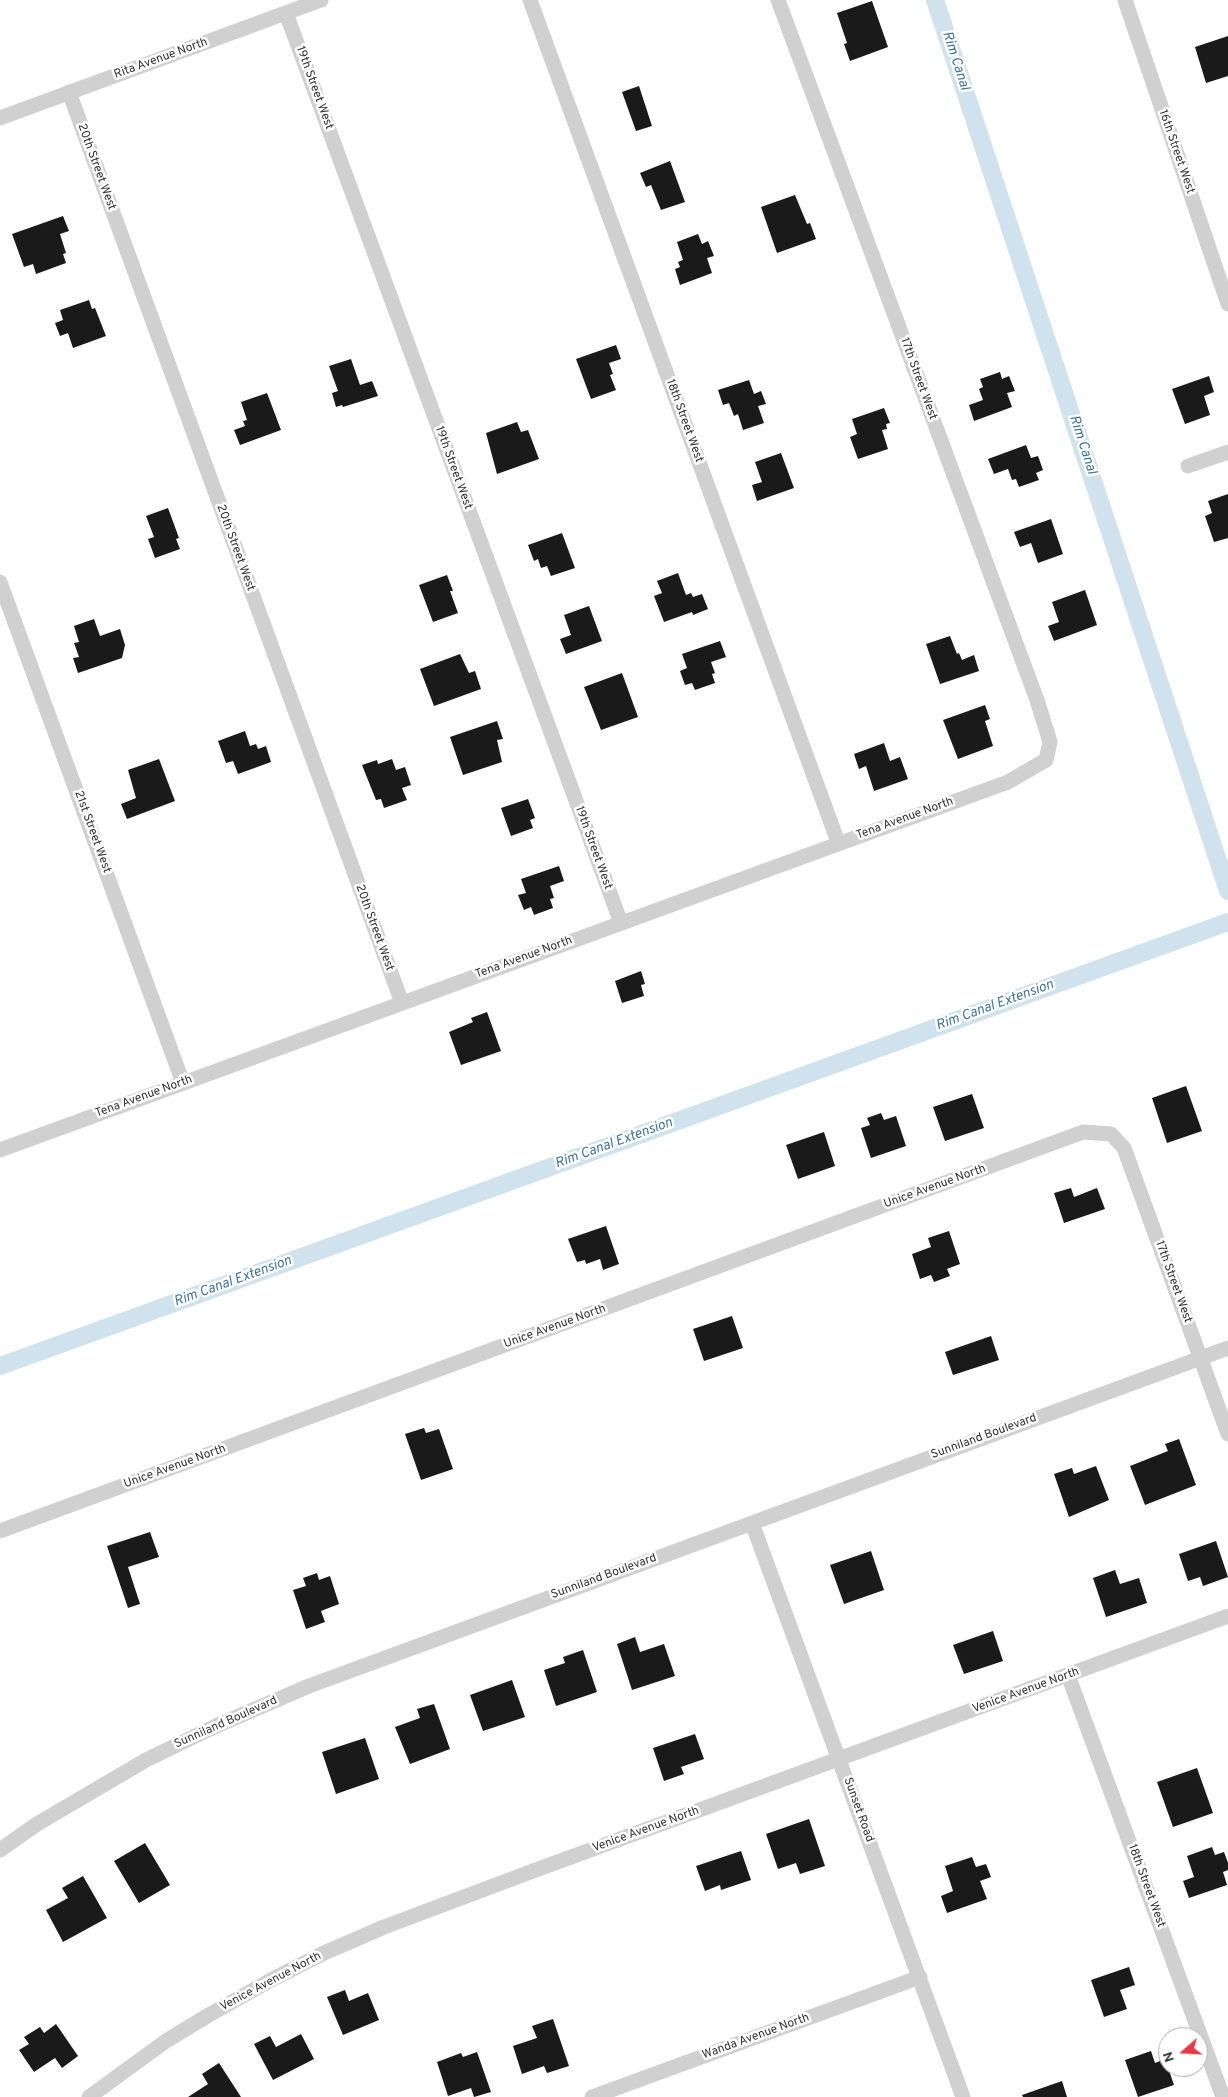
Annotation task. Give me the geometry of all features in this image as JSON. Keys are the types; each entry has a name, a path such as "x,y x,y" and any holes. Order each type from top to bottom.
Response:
{"street":[{"name":"Rita Avenue North","path":"0,118 321,0"},
{"name":"18th Street West","path":"530,0 838,842"},
{"name":"17th Street West","path":"778,0 1036,700 1050,742 1046,760"},
{"name":"16th Street West","path":"1125,0 1228,304"},
{"name":"19th Street West","path":"286,13 620,923"},
{"name":"20th Street West","path":"69,92 402,1003"},
{"path":"1188,466 1228,452"},
{"name":"21st Street West","path":"0,582 183,1083"},
{"name":"Tena Avenue North","path":"0,1150 838,842 1008,782 1046,760"},
{"name":"Unice Avenue North","path":"0,1531 1083,1132 1111,1134"},
{"name":"17th Street West","path":"1111,1134 1124,1148 1228,1434"},
{"name":"Sunniland Boulevard","path":"0,1850 99,1786 146,1760 216,1726 309,1686 1228,1348"},
{"name":"Sunset Road","path":"752,1523 963,2097"},
{"name":"Venice Avenue North","path":"89,2097 115,2076 190,2026 271,1980 324,1953 384,1927 1228,1616"},
{"name":"18th Street West","path":"1068,1675 1223,2097"},
{"name":"Wanda Avenue North","path":"592,2097 920,1977"}],"building":[{"path":"872,1 888,47 850,61 844,44 847,43 837,13"},
{"path":"1228,36 1228,76 1206,83 1195,47"},
{"path":"639,86 652,126 636,131 622,92"},
{"path":"670,161 685,202 661,210 651,185 646,187 640,173"},
{"path":"795,195 807,224 810,223 816,239 777,253 761,207"},
{"path":"63,216 69,231 60,234 66,253 63,254 66,263 36,274 33,264 24,267 12,234"},
{"path":"698,234 702,244 708,241 714,256 707,258 712,273 680,285 675,269 680,267 678,262 683,260 677,242"},
{"path":"89,300 92,309 95,308 106,336 73,348 68,333 60,336 55,323 63,320 60,310"},
{"path":"616,345 621,359 609,363 613,374 610,375 616,390 591,399 576,359"},
{"path":"351,359 360,385 372,381 378,396 343,407 342,405 336,407 332,393 338,391 329,366"},
{"path":"1000,372 1002,379 1009,376 1015,391 1007,393 1012,407 974,421 969,405 983,400 979,389 983,387 980,379"},
{"path":"1209,376 1214,392 1204,396 1210,415 1185,424 1172,389"},
{"path":"749,380 754,394 761,391 766,404 758,406 764,423 743,430 738,414 734,416 729,403 723,405 718,390"},
{"path":"267,393 281,430 240,445 234,430 245,426 243,421 247,420 241,402"},
{"path":"884,408 890,423 886,424 887,429 882,430 888,449 858,459 850,437 857,434 852,419"},
{"path":"517,422 521,432 528,430 539,459 497,474 486,433"},
{"path":"1026,445 1031,458 1038,456 1043,470 1036,473 1039,480 1019,487 1016,479 1012,480 1008,469 994,474 988,459"},
{"path":"781,453 794,488 757,501 752,485 762,482 755,462"},
{"path":"1228,494 1228,538 1214,542 1205,516 1212,513 1208,501"},
{"path":"168,508 179,538 176,539 180,549 155,558 148,539 154,537 146,516"},
{"path":"1051,519 1063,554 1038,563 1031,543 1020,547 1014,532"},
{"path":"562,533 575,568 551,576 547,566 541,568 538,559 534,561 528,545"},
{"path":"678,573 686,595 691,593 693,597 702,594 708,609 693,615 692,612 664,622 654,596 662,593 657,581"},
{"path":"447,575 453,591 450,591 458,613 433,622 419,585"},
{"path":"1085,590 1097,625 1054,641 1048,626 1059,622 1052,602"},
{"path":"589,606 602,641 566,654 560,639 571,635 564,615"},
{"path":"94,619 100,636 120,629 125,645 122,658 78,673 73,658 79,657 74,643 79,642 74,626"},
{"path":"950,636 957,654 959,653 962,660 974,655 979,671 940,684 926,644"},
{"path":"720,641 726,657 711,662 715,673 712,674 715,683 695,690 692,683 685,685 680,671 687,668 682,654"},
{"path":"460,654 469,673 475,671 481,689 434,706 420,669"},
{"path":"622,673 638,717 601,730 584,687"},
{"path":"985,705 990,719 985,721 993,746 958,759 943,720"},
{"path":"497,721 503,739 497,740 502,762 463,775 450,737"},
{"path":"245,731 250,746 256,744 258,749 266,746 271,762 238,774 233,761 226,763 218,741"},
{"path":"884,743 890,761 900,757 908,779 874,791 866,766 859,769 854,754"},
{"path":"159,759 175,801 127,819 121,804 136,798 128,770"},
{"path":"392,759 396,770 405,767 411,785 402,788 407,800 384,808 381,799 376,800 362,765 377,760 378,764"},
{"path":"528,799 535,818 530,820 533,828 511,836 501,808"},
{"path":"559,866 564,881 550,886 554,898 550,899 553,908 534,915 531,907 524,910 518,895 526,893 521,879"},
{"path":"641,971 645,984 641,985 644,996 622,1003 615,981"},
{"path":"487,1012 501,1051 461,1065 449,1032 473,1022 471,1018"},
{"path":"1186,1086 1202,1131 1167,1143 1152,1098"},
{"path":"972,1094 984,1128 945,1141 933,1107"},
{"path":"881,1113 884,1120 896,1116 906,1146 871,1158 861,1128 870,1125 867,1118"},
{"path":"824,1132 835,1166 798,1179 786,1145"},
{"path":"1071,1188 1074,1197 1097,1188 1105,1209 1064,1223 1054,1193"},
{"path":"606,1226 619,1264 603,1270 600,1259 586,1264 585,1260 577,1262 568,1239"},
{"path":"949,1231 960,1264 947,1269 950,1276 934,1282 931,1275 920,1279 912,1254 931,1247 928,1238"},
{"path":"732,1316 743,1348 704,1361 693,1329"},
{"path":"991,1336 999,1360 953,1375 945,1352"},
{"path":"424,1428 426,1433 439,1429 453,1469 421,1480 405,1434"},
{"path":"1179,1439 1196,1485 1145,1505 1130,1466 1168,1451 1165,1444"},
{"path":"1096,1466 1109,1500 1069,1517 1054,1474 1072,1468 1074,1474"},
{"path":"150,1532 159,1557 128,1567 140,1604 128,1608 107,1546"},
{"path":"1216,1541 1228,1577 1203,1586 1200,1577 1188,1581 1179,1554"},
{"path":"871,1551 884,1590 844,1604 830,1565"},
{"path":"1115,1570 1120,1584 1139,1578 1147,1603 1106,1617 1093,1578"},
{"path":"317,1573 319,1580 330,1576 339,1604 321,1611 325,1622 306,1629 293,1590 306,1586 303,1578"},
{"path":"993,1631 1003,1661 964,1674 953,1645"},
{"path":"635,1637 640,1652 664,1644 675,1676 632,1690 617,1644"},
{"path":"583,1650 597,1692 556,1706 544,1670 565,1663 563,1657"},
{"path":"512,1680 525,1717 483,1731 470,1695"},
{"path":"434,1704 450,1749 410,1764 395,1727 420,1718 417,1709"},
{"path":"695,1734 704,1759 681,1767 684,1774 664,1781 653,1748"},
{"path":"365,1738 379,1779 336,1794 322,1752"},
{"path":"1197,1768 1213,1813 1173,1827 1157,1782"},
{"path":"809,1819 825,1866 800,1874 796,1863 778,1869 766,1834"},
{"path":"145,1843 170,1885 139,1903 114,1861"},
{"path":"1212,1847 1215,1855 1224,1852 1228,1863 1228,1870 1223,1872 1227,1885 1189,1898 1183,1881 1194,1877 1187,1856"},
{"path":"741,1851 751,1880 721,1890 720,1885 705,1891 696,1866"},
{"path":"972,1857 976,1867 986,1864 991,1877 980,1881 987,1899 947,1913 941,1896 953,1891 945,1866"},
{"path":"83,1876 107,1918 63,1942 46,1910 68,1898 62,1888"},
{"path":"1129,1967 1135,1985 1120,1990 1127,2009 1104,2017 1091,1980"},
{"path":"345,1990 349,2001 368,1993 379,2020 343,2035 327,1997"},
{"path":"553,2019 569,2066 547,2073 544,2066 522,2074 513,2046 537,2038 532,2026"},
{"path":"56,2024 78,2056 62,2068 55,2058 34,2072 19,2050 29,2044 24,2037 40,2027 44,2033"},
{"path":"301,2034 314,2059 273,2080 254,2044 270,2036 276,2047"},
{"path":"1151,2051 1155,2063 1158,2062 1158,2077 1171,2077 1174,2085 1138,2097 1125,2060"},
{"path":"477,2052 491,2092 474,2097 471,2088 448,2096 437,2062 461,2053 463,2057"},
{"path":"219,2063 241,2097 188,2097 208,2084 202,2074"},
{"path":"1062,2081 1067,2097 1023,2097 1022,2095"}],"waterway":[{"name":"Rim Canal","path":"935,0 1228,891"},
{"name":"Rim Canal Extension","path":"0,1366 1228,922"}]}
